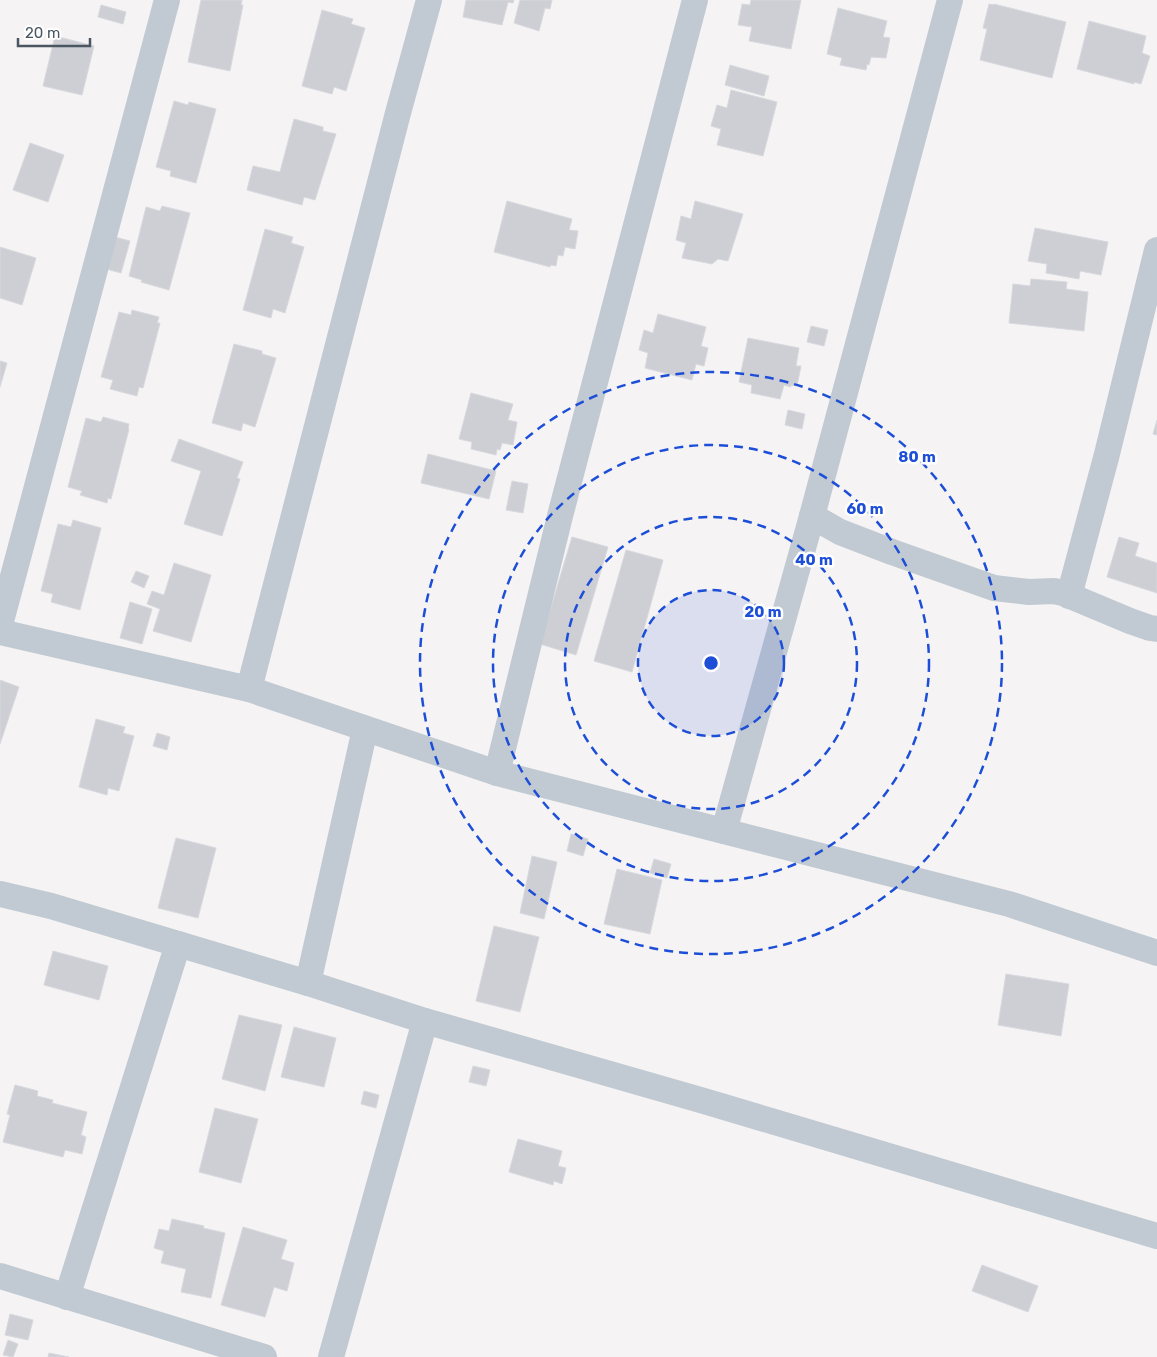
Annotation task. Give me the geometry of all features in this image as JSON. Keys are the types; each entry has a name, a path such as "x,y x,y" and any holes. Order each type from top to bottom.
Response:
{"street":[{"path":"0,625 167,0"},
{"path":"249,689 398,112 429,0"},
{"path":"497,773 560,516 695,0"},
{"path":"724,831 812,516 950,0"},
{"path":"1069,596 1107,454 1157,250"},
{"path":"812,516 840,532 994,588 1029,592 1054,591 1130,621 1157,629"},
{"path":"0,632 249,689 497,773 1009,904 1157,952"},
{"path":"308,983 365,729"},
{"path":"0,894 51,906 308,983 425,1021 714,1103 1157,1236"},
{"path":"67,1297 178,944"},
{"path":"331,1357 425,1021"},
{"path":"0,1276 264,1357"}],"building":[{"path":"201,0 242,0 241,5 243,5 230,71 188,62"},
{"path":"466,0 514,0 513,3 508,2 502,25 463,17"},
{"path":"520,0 552,0 550,9 545,8 539,31 514,23"},
{"path":"751,0 801,0 791,49 749,41 752,27 738,25 742,4 750,5"},
{"path":"989,4 1066,22 1052,78 980,60 987,29 983,28"},
{"path":"101,5 126,12 123,24 98,17"},
{"path":"838,8 887,21 883,37 890,38 886,58 871,57 866,70 840,65 842,58 827,54"},
{"path":"322,10 353,19 351,24 365,28 346,91 334,87 332,94 302,86"},
{"path":"1089,21 1146,36 1142,53 1150,56 1141,84 1134,82 1134,84 1077,69"},
{"path":"55,36 94,46 82,95 43,86"},
{"path":"730,65 769,76 764,96 725,85"},
{"path":"731,90 777,102 763,156 717,145 721,129 711,126 717,105 727,108"},
{"path":"174,101 188,105 189,102 216,109 196,183 170,176 171,171 156,167"},
{"path":"294,119 323,127 323,131 336,134 315,200 304,197 302,205 247,190 253,166 280,172"},
{"path":"30,143 64,155 48,202 13,190"},
{"path":"507,201 572,219 569,230 578,231 575,249 565,247 563,256 558,255 556,266 551,265 550,267 494,252"},
{"path":"695,201 743,214 728,261 718,259 712,264 682,258 686,243 676,240 681,216 691,219"},
{"path":"162,206 190,213 169,290 141,282 142,280 129,276 146,207 160,211"},
{"path":"1035,228 1108,242 1101,275 1080,271 1079,279 1046,273 1047,264 1028,261"},
{"path":"265,229 293,237 291,243 304,247 285,313 273,309 271,318 243,310"},
{"path":"111,236 130,241 121,273 103,268"},
{"path":"0,247 36,258 22,305 0,298"},
{"path":"1031,279 1067,282 1066,289 1088,292 1084,331 1009,323 1013,284 1030,286"},
{"path":"132,310 159,317 157,323 160,323 143,388 139,387 137,396 110,389 113,380 101,377 119,312 131,315"},
{"path":"658,314 706,327 701,346 708,348 704,366 696,364 692,380 645,368 648,353 639,350 644,330 653,333"},
{"path":"811,326 828,330 824,346 807,342"},
{"path":"748,338 799,348 796,366 801,366 797,386 784,385 780,399 751,393 752,385 739,382"},
{"path":"234,344 262,351 262,354 276,358 255,427 243,423 241,431 212,423"},
{"path":"0,361 7,363 0,387"},
{"path":"471,393 513,404 508,420 517,422 513,445 502,443 500,450 497,449 496,455 471,449 472,442 459,439"},
{"path":"788,410 805,414 802,429 785,425"},
{"path":"103,417 129,424 111,499 108,498 107,503 80,495 82,491 68,487 86,418 101,422"},
{"path":"1157,420 1157,435 1153,434"},
{"path":"179,439 243,462 237,478 240,479 222,536 184,524 201,471 171,461"},
{"path":"428,454 496,471 489,499 421,483"},
{"path":"512,481 528,484 523,513 506,510"},
{"path":"73,520 101,528 80,610 51,602 53,594 41,591 58,524 71,527"},
{"path":"572,537 608,547 576,655 540,644"},
{"path":"1119,537 1139,543 1135,556 1157,563 1157,593 1107,577"},
{"path":"626,550 663,560 632,672 594,661"},
{"path":"174,563 211,575 191,642 153,631 160,609 147,604 152,591 164,595"},
{"path":"136,571 149,576 144,588 131,582"},
{"path":"130,602 152,609 142,644 120,638"},
{"path":"0,680 19,687 0,744"},
{"path":"96,719 125,727 123,733 134,736 119,791 108,788 107,795 79,787"},
{"path":"157,733 170,737 167,750 153,746"},
{"path":"571,834 588,839 583,856 567,851"},
{"path":"176,838 216,848 198,918 158,908"},
{"path":"532,856 557,862 544,919 520,913"},
{"path":"654,859 671,864 667,878 650,873"},
{"path":"617,869 662,880 650,934 604,924"},
{"path":"494,926 539,937 520,1012 476,1001"},
{"path":"53,951 108,966 99,1000 44,985"},
{"path":"1006,974 1069,984 1061,1036 998,1025"},
{"path":"239,1015 282,1025 265,1091 222,1079"},
{"path":"294,1027 336,1038 324,1087 281,1077"},
{"path":"473,1066 490,1070 486,1086 469,1082"},
{"path":"15,1085 38,1091 37,1096 53,1100 52,1103 87,1112 81,1135 86,1137 82,1154 65,1150 63,1157 3,1142 10,1115 7,1114"},
{"path":"364,1091 379,1095 376,1108 361,1104"},
{"path":"215,1108 258,1119 241,1183 199,1172"},
{"path":"518,1139 562,1151 558,1166 566,1168 562,1184 554,1181 553,1185 509,1172"},
{"path":"172,1219 225,1233 211,1298 181,1292 186,1269 161,1263 164,1251 154,1248 159,1229 169,1231"},
{"path":"243,1227 287,1240 281,1259 294,1263 287,1291 274,1287 265,1317 221,1305"},
{"path":"982,1265 1038,1286 1028,1312 972,1291"},
{"path":"10,1314 33,1320 28,1340 5,1335"},
{"path":"8,1340 18,1344 13,1357 3,1355"},
{"path":"49,1353 69,1357 48,1357"}]}
